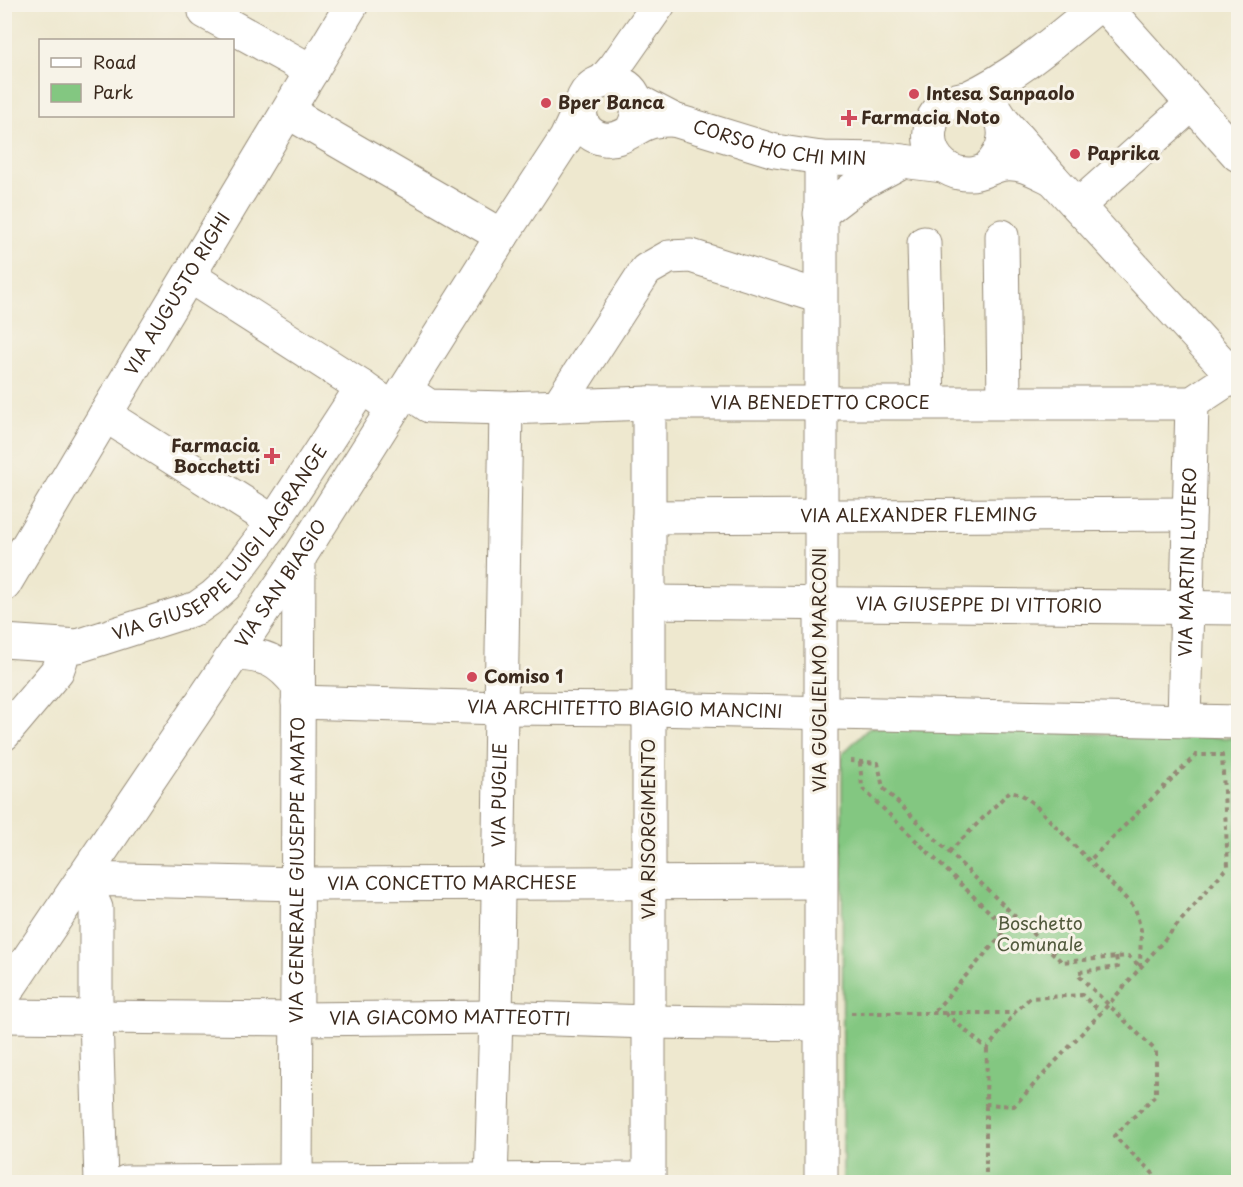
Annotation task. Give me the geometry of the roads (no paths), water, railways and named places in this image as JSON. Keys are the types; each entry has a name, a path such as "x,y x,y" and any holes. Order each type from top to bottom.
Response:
{"street":[{"name":"VIA AUGUSTO RIGHI","path":"4,585 352,4"},
{"name":"VIA SAN BIAGIO","path":"4,995 299,558 566,138 587,91 621,108 632,45 659,4"},
{"path":"820,214 895,160 931,123 939,109 952,101 967,98 995,85 1017,71 1101,4 1192,104 1234,140"},
{"path":"205,12 312,71"},
{"path":"967,98 981,100 993,108 1054,180 1237,376 1192,403"},
{"path":"1078,206 1192,104"},
{"path":"549,165 574,149 621,108"},
{"name":"CORSO HO CHI MIN","path":"621,108 674,120 775,152 821,158 895,160 943,166"},
{"path":"288,112 502,236"},
{"path":"987,169 998,158 1005,144 1005,131 1001,119"},
{"path":"931,123 929,138 933,153 943,166 957,173 972,174 1005,164 1025,166 1054,180"},
{"name":"VIA GUGLIELMO MARCONI","path":"821,158 821,1182"},
{"path":"1002,236 1004,402"},
{"path":"924,243 928,402"},
{"path":"558,406 646,270 669,257 691,256 820,297"},
{"path":"189,276 362,387 399,399"},
{"name":"VIA GIUSEPPE LUIGI LAGRANGE","path":"4,641 78,646 197,608 226,585 274,522 362,387"},
{"name":"VIA BENEDETTO CROCE","path":"399,399 429,406 506,408 649,403 1192,403"},
{"name":"VIA RISORGIMENTO","path":"649,403 649,1181"},
{"name":"VIA MARTIN LUTERO","path":"1184,721 1192,403"},
{"name":"VIA PUGLIE","path":"491,1181 496,1017 506,408"},
{"path":"105,415 274,522"},
{"name":"VIA ALEXANDER FLEMING","path":"649,518 1189,514"},
{"name":"VIA GENERALE GIUSEPPE AMATO","path":"296,1182 299,558"},
{"name":"VIA GIUSEPPE DI VITTORIO","path":"649,602 1239,608"},
{"path":"4,734 57,671 61,660 55,645"},
{"path":"235,653 263,656 284,668 298,693"},
{"name":"VIA ARCHITETTO BIAGIO MANCINI","path":"298,693 501,708 649,709 1239,722"},
{"path":"83,879 96,908 96,1017 101,1182"},
{"name":"VIA CONCETTO MARCHESE","path":"83,879 299,884 820,882"},
{"name":"VIA GIACOMO MATTEOTTI","path":"4,1016 496,1017 649,1022 821,1018"},
{"path":"126,1182 649,1181"}],"place":[{"name":"Intesa Sanpaolo","path":"914,94"},
{"name":"Bper Banca","path":"546,103"},
{"name":"Farmacia Noto","path":"849,118"},
{"name":"Paprika","path":"1075,154"},
{"name":"Farmacia Bocchetti","path":"272,456"},
{"name":"Comiso 1","path":"472,677"}],"park label":[{"name":"Boschetto Comunale","path":"1040,934"}]}
